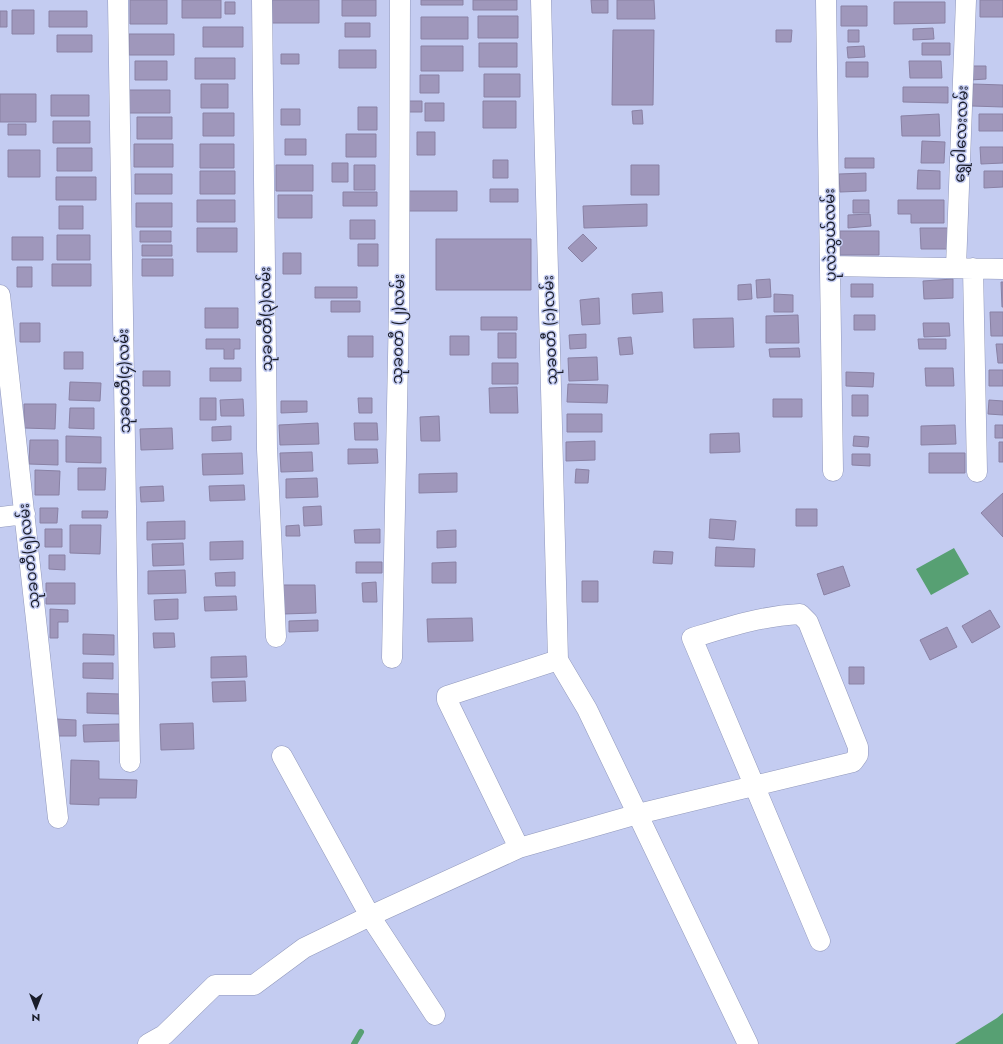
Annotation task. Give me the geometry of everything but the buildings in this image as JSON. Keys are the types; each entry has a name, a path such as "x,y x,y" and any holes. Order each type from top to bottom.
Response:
{"street":[{"name":"သုခဝတီ(၄)လမ်း","path":"118,0 130,762"},
{"name":"သုခဝတီ(၃)လမ်း","path":"262,0 267,449 276,637"},
{"name":"သုခဝတီ (၂)လမ်း","path":"392,658 399,299 400,0"},
{"name":"သုခဝတီ (၁)လမ်း","path":"541,0 558,660"},
{"name":"ပုလဲသွယ်လမ်း","path":"826,0 833,470"},
{"name":"ရွှေဝါလေးလမ်း","path":"966,0 964,268 977,472"},
{"path":"830,266 1003,268"},
{"name":"သုခဝတီ(၅)လမ်း","path":"0,295 3,352 25,514 58,818"},
{"path":"0,517 25,514"},
{"path":"148,1044 164,1035 215,985 254,985 304,948 519,848 638,814 754,786 847,764 853,762 858,755 858,747 808,622 800,614 744,622 692,638 754,786 820,941"},
{"path":"519,848 447,700 447,696 558,660 587,709 748,1044"},
{"path":"282,756 370,916 435,1015"}],"shaded area":[{"path":"954,548 969,574 931,595 916,569"},
{"path":"1003,1013 1003,1044 955,1044 997,1018"}],"waterway":[{"path":"354,1044 361,1032"}]}
